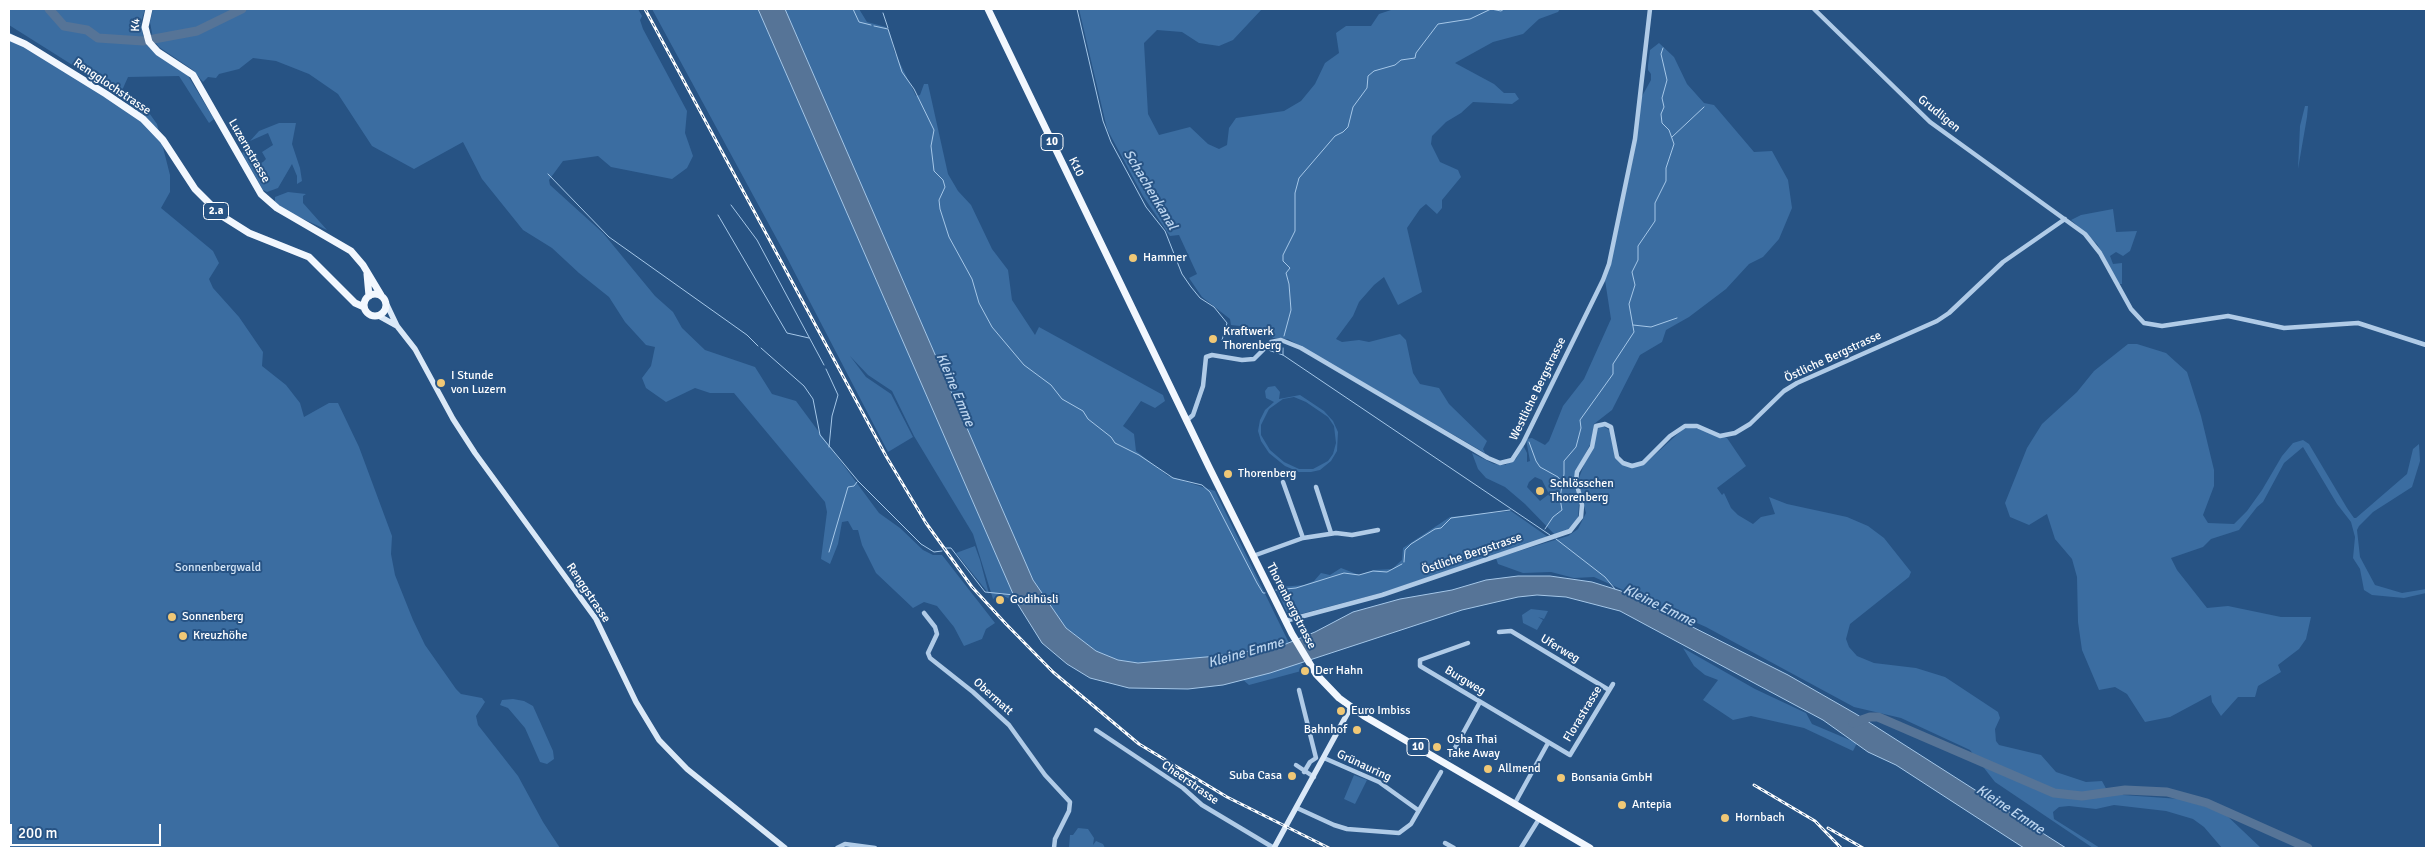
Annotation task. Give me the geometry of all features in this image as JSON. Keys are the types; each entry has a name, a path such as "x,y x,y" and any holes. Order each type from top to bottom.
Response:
{"main road":[{"name":"K4","path":"149,9 145,27 150,42"},
{"name":"K10","path":"988,9 1132,308"},
{"name":"Rengglochstrasse","path":"9,37 25,44 106,94 143,120 157,133 195,189 222,216 249,233 309,256 350,298 364,307"},
{"name":"Luzernstrasse","path":"150,42 158,52 193,76 249,177 265,198 284,212 346,248 361,262 380,295"},
{"path":"350,298 368,297 380,295 386,305 384,312 379,316 370,315 364,307 368,297 367,274"},
{"name":"Renggstrasse","path":"386,305 397,326 409,339 453,419 475,453 596,619 636,702 659,740 686,769 785,848"},
{"name":"Thorenbergstrasse","path":"1132,308 1285,621 1310,666 1327,687 1351,707 1590,848"},
{"name":"Renggstrasse","path":"379,316 397,326"},
{"name":"Cheerstrasse","path":"1274,848 1351,707"}],"street":[{"name":"Westliche Bergstrasse","path":"1186,421 1193,415 1203,386 1206,357 1212,355 1254,359 1276,340 1290,342 1488,458 1500,463 1512,460 1531,426 1603,280 1609,264 1635,139 1650,9"},
{"name":"Grudligen","path":"1814,9 1925,118 2065,219 2093,242 2134,314 2150,326 2165,326 2228,316 2288,328 2355,323 2426,345"},
{"name":"Östliche Bergstrasse","path":"1285,621 1382,595 1562,535 1576,526 1581,517 1582,505 1576,481 1577,472 1592,447 1596,426 1605,424 1611,427 1617,457 1623,463 1632,466 1643,463 1670,436 1684,426 1697,426 1720,436 1735,433 1750,424 1784,391 1797,382 1937,321 1949,313 2003,262 2065,219"},
{"path":"1283,482 1303,538"},
{"path":"1316,487 1331,533"},
{"path":"1253,556 1303,538 1331,533 1352,535 1378,530"},
{"name":"Obermatt","path":"924,613 935,627 937,634 928,653 930,658 974,692 1009,725 1045,775 1067,798 1070,806 1055,839 1054,848"},
{"name":"Uferweg","path":"1499,632 1511,631 1609,690"},
{"name":"Burgweg","path":"1468,643 1420,660 1419,663 1423,668 1548,743"},
{"name":"Florastrasse","path":"1548,743 1570,755 1614,684"},
{"path":"1299,690 1316,758 1310,762 1304,772"},
{"path":"1450,757 1480,702"},
{"name":"Cheerstrasse","path":"1096,730 1183,788 1202,805 1274,848"},
{"path":"1515,803 1548,743"},
{"name":"Grünauring","path":"1324,758 1379,782 1418,810"},
{"path":"1296,765 1314,777"},
{"path":"1297,808 1334,825 1348,829 1399,833 1411,824 1441,772"},
{"path":"1521,848 1539,819"},
{"path":"1445,842 1454,848"},
{"path":"838,848 849,844 875,848"}],"green space":[{"path":"9,9 145,9 141,22 143,36 147,45 157,55 187,74 214,119 209,123 179,76 128,77 120,95 9,25"},
{"path":"153,9 638,9 642,16 640,20 643,29 687,111 685,133 693,156 687,168 672,179 611,167 598,156 563,161 549,180 550,185 603,233 655,296 673,312 682,328 705,350 755,367 772,394 796,401 879,513 900,528 923,550 933,555 942,555 995,623 986,629 982,639 964,646 954,627 937,606 924,602 913,608 876,573 862,545 858,530 853,530 848,521 842,522 838,544 830,564 821,559 827,512 825,502 734,393 710,393 695,388 666,402 646,388 642,378 651,366 655,347 646,345 625,322 609,297 552,248 523,230 482,179 463,142 414,169 372,146 338,94 309,74 276,61 253,58 239,69 219,74 216,78 208,77 203,82 193,70 159,47 153,39 150,22"},
{"path":"652,9 758,9 1017,603 1000,594 993,599 973,534 914,436 892,391 868,375 850,356 866,377 891,394 913,437 888,452 785,254"},
{"path":"785,9 859,9 867,22 886,27 890,33 894,51 916,96 920,95 924,84 928,84 948,174 958,191 971,205 992,249 1008,270 1012,300 1035,335 1039,327 1163,395 1165,401 1155,408 1141,401 1123,426 1134,434 1136,451 1168,476 1215,491 1289,643 1281,646 1271,645 1230,656 1221,654 1218,656 1138,663 1118,660 1096,651 1066,628 1033,580"},
{"path":"1079,9 1262,9 1233,40 1219,46 1199,43 1182,32 1157,30 1144,43 1148,114 1159,135 1190,127 1208,144 1219,149 1227,145 1229,128 1236,118 1284,111 1301,101 1315,84 1325,63 1339,53 1336,33 1346,26 1371,26 1379,14 1394,9 1560,9 1558,12 1539,19 1523,34 1493,42 1455,63 1494,84 1504,93 1515,93 1519,99 1512,104 1473,102 1461,113 1446,122 1432,136 1431,144 1440,162 1458,170 1461,177 1442,200 1442,208 1437,214 1426,204 1420,209 1407,228 1422,292 1398,305 1384,277 1359,302 1353,316 1336,339 1342,342 1359,340 1369,342 1400,334 1406,340 1413,373 1420,384 1439,388 1449,404 1487,441 1483,449 1485,453 1288,339 1273,338 1267,329 1231,325 1230,319 1202,297 1189,278 1197,274 1179,235 1170,236 1143,196 1107,129"},
{"name":"Sonnenbergwald","path":"9,32 118,101 147,110 157,124 170,175 170,192 161,208 213,251 219,263 209,279 213,288 239,317 263,352 262,366 286,385 300,403 304,417 329,403 338,403 359,447 392,536 391,554 395,575 425,645 461,694 482,698 485,702 476,716 478,725 518,776 543,822 560,848 9,848"},
{"path":"1659,43 1674,57 1687,84 1704,103 1714,105 1754,152 1772,151 1788,180 1792,208 1779,239 1763,257 1749,264 1726,289 1689,317 1666,330 1662,342 1640,355 1612,410 1594,424 1591,443 1576,471 1574,483 1579,503 1578,517 1572,528 1555,535 1525,504 1505,487 1486,478 1478,469 1472,453 1494,464 1505,465 1516,459 1523,445 1527,453 1527,462 1530,461 1526,439 1532,438 1545,445 1549,441 1563,406 1584,379 1611,319 1605,280 1613,253 1635,148 1641,98 1651,80 1651,74 1648,70 1650,50","holes":["1535,477 1542,480 1549,494 1540,501 1527,487 1529,482"]},
{"path":"2305,106 2308,106 2307,117 2298,169 2300,126"},
{"path":"279,123 296,123 292,144 302,181 297,184 297,176 292,164 278,188 267,192 263,190 242,153 246,150 255,166 263,162 266,159 262,152 273,145 268,133 250,141 259,131"},
{"path":"288,192 306,194 303,196 303,203 327,230 286,211 275,202 275,197"},
{"path":"2113,209 2116,232 2137,231 2130,251 2123,256 2116,252 2110,256 2113,264 2122,263 2122,284 2119,284 2097,244 2071,220 2081,215"},
{"path":"2128,344 2137,344 2166,353 2187,372 2201,416 2214,470 2214,486 2203,515 2208,523 2234,524 2247,511 2262,490 2282,456 2293,443 2303,440 2309,444 2347,508 2356,518 2407,474 2413,449 2419,444 2420,461 2412,487 2373,512 2357,530 2360,557 2375,585 2402,593 2426,589 2426,593 2404,598 2372,595 2364,590 2360,569 2353,558 2355,537 2351,522 2337,504 2303,447 2284,463 2263,502 2239,530 2211,539 2203,547 2171,558 2177,570 2207,608 2228,606 2281,617 2311,617 2306,639 2299,649 2278,665 2281,672 2258,686 2255,697 2238,697 2221,716 2212,702 2211,695 2170,717 2145,722 2127,694 2115,687 2099,690 2082,650 2078,622 2077,577 2072,559 2055,539 2047,514 2029,525 2010,517 2005,503 2027,448 2042,424 2077,392 2094,371"},
{"path":"1275,386 1280,392 1279,399 1300,395 1324,411 1333,421 1338,432 1337,451 1331,461 1320,470 1299,472 1285,466 1269,453 1261,441 1258,431 1260,420 1265,410 1274,402 1266,398 1265,391 1268,387","holes":["1294,397 1306,402 1328,417 1334,426 1336,443 1333,454 1328,461 1313,469 1299,469 1284,462 1270,450 1261,435 1261,425 1269,409 1283,399"]},
{"path":"1603,426 1611,431 1615,457 1630,467 1642,465 1648,461 1683,429 1692,427 1727,438 1746,466 1717,488 1722,495 1724,493 1731,508 1738,515 1753,524 1761,517 1775,514 1769,497 1787,504 1847,517 1868,526 1884,538 1911,572 1909,577 1850,624 1846,639 1849,647 1857,656 1874,663 1916,668 1945,677 1998,712 2000,718 1995,729 1996,741 1999,745 2041,755 2056,772 2086,782 2102,781 2109,794 2180,799 2223,812 2261,848 2222,848 2204,827 2193,819 2166,811 2114,805 2096,809 2069,806 2059,807 2053,812 2054,819 2100,848 2093,848 1995,782 1970,750 1901,718 1854,707 1706,627 1594,577 1574,578 1551,572 1523,573 1498,564 1496,558 1568,536 1578,529 1586,513 1578,485 1579,478 1598,427"},
{"path":"1511,511 1548,537 1381,593 1289,617 1277,591 1280,587 1304,585 1314,581 1321,573 1330,575 1341,568 1359,575 1374,570 1392,569 1402,560 1403,548 1450,517"},
{"path":"975,546 980,560 989,594 956,553"},
{"path":"1531,609 1548,611 1544,619 1538,617 1543,620 1537,630 1523,623 1522,615"},
{"path":"1683,648 1755,689 1806,713 1812,724 1857,743 1853,751 1804,728 1751,716 1733,720 1703,700 1718,680 1705,675 1694,666"},
{"path":"1301,662 1305,670 1249,685 1242,679"},
{"path":"502,700 524,701 533,706 553,751 554,759 547,764 540,762 525,728 508,708 500,705"},
{"path":"1354,775 1367,780 1355,804 1344,799"},
{"path":"1078,828 1088,829 1094,838 1093,845 1096,841 1103,844 1105,848 1069,848 1070,835 1073,835"}],"water":[{"name":"Kleine Emme","path":"758,9 785,9 1033,580 1066,628 1096,651 1118,660 1138,663 1217,656 1220,654 1230,656 1271,645 1281,646 1315,632 1353,612 1400,599 1452,590 1486,580 1518,576 1550,576 1592,582 1621,591 1788,675 1856,714 2066,848 2024,848 1896,765 1868,752 1823,720 1620,611 1566,597 1537,595 1518,597 1462,610 1270,673 1223,685 1188,689 1129,688 1090,678 1067,664 1042,643 1017,603"}],"waterway":[{"path":"49,9 64,26 87,30 98,38 143,41 197,31 242,9"},
{"path":"853,9 859,22 871,25"},
{"name":"Schachenkanal","path":"1077,9 1103,121 1111,142 1146,207 1165,231 1182,274 1200,298 1214,307 1227,323 1222,340 1261,348"},
{"path":"1284,336 1291,310 1286,273 1290,268 1283,261 1283,255 1295,231 1295,193 1299,178 1335,136 1348,127 1353,107 1367,88 1368,76 1374,71 1395,65 1401,60 1415,58 1416,53 1438,24 1470,19 1491,9 1501,11 1504,9"},
{"path":"883,13 888,28"},
{"path":"874,26 888,29 902,72 914,89 934,130 931,146 934,171 943,180 945,187 939,200 940,209 949,237 972,279 979,303 992,327 1024,365 1051,385 1062,399 1083,411 1088,419 1111,437 1115,443 1139,455 1173,478 1202,485 1210,492 1257,583 1263,593 1265,593"},
{"path":"1545,529 1553,517 1562,510 1560,498 1564,461 1576,447 1581,428 1580,420 1613,374 1613,364 1634,332 1629,304 1635,285 1632,272 1638,260 1638,246 1655,221 1655,203 1666,181 1666,168 1674,144 1669,130 1662,123 1661,114 1664,107 1662,98 1667,80 1661,54 1663,48"},
{"path":"1672,137 1704,107"},
{"path":"548,174 609,237 747,335 758,346"},
{"path":"731,205 757,240 824,365"},
{"path":"718,215 787,333 809,338"},
{"path":"1633,325 1651,327 1677,318"},
{"path":"761,348 804,386 813,399 820,435 858,481 921,544 934,552 942,551"},
{"path":"1283,348 1283,355"},
{"path":"1265,349 1283,355 1550,535"},
{"path":"826,369 838,395 832,416 829,447"},
{"path":"1529,442 1540,467 1558,477 1562,482"},
{"path":"829,552 848,487 854,486 857,482"},
{"path":"1404,562 1405,550 1411,544 1435,529 1441,528 1451,518 1510,510"},
{"path":"1556,539 1605,577 1615,589"},
{"path":"946,548 951,548 985,592 1014,595"},
{"path":"1276,590 1296,588 1344,573 1359,575 1373,571 1387,572 1402,564"},
{"path":"1853,723 1870,717 1878,717 2054,793 2082,796 2125,790 2167,792 2207,803 2308,848"}],"railway":[{"path":"645,9 886,456 926,523 972,587 1053,672 1139,744 1227,797 1329,848"},
{"path":"1754,785 1815,821 1841,848"},
{"path":"1828,828 1863,848"}],"place":[{"name":"Hammer","path":"1133,258"},
{"name":"Kraftwerk Thorenberg","path":"1213,339"},
{"name":"I Stunde von Luzern","path":"441,383"},
{"name":"Thorenberg","path":"1228,474"},
{"name":"Schlösschen Thorenberg","path":"1540,491"},
{"name":"Godihüsli","path":"1000,600"},
{"name":"Sonnenberg","path":"172,617"},
{"name":"Kreuzhöhe","path":"183,636"},
{"name":"Der Hahn","path":"1305,671"},
{"name":"Euro Imbiss","path":"1341,711"},
{"name":"Bahnhof","path":"1357,730"},
{"name":"Osha Thai Take Away","path":"1437,747"},
{"name":"Allmend","path":"1488,769"},
{"name":"Suba Casa","path":"1292,776"},
{"name":"Bonsania GmbH","path":"1561,778"},
{"name":"Antepia","path":"1622,805"},
{"name":"Hornbach","path":"1725,818"}]}
